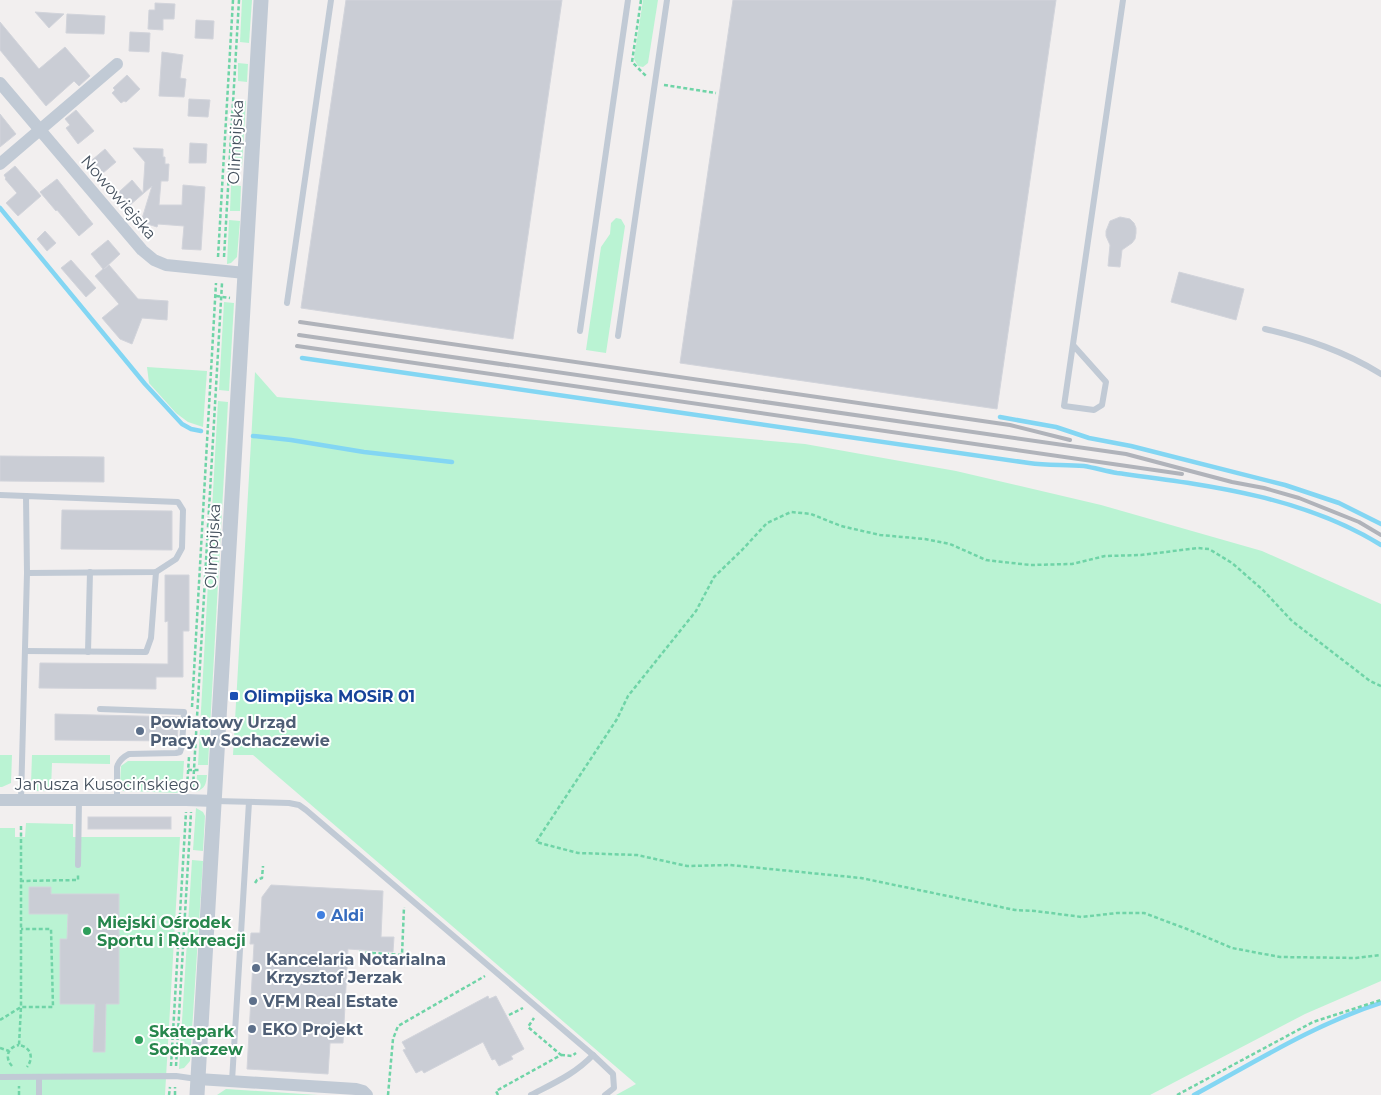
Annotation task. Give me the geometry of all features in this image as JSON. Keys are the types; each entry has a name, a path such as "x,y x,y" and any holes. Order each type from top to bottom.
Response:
{"street":[{"name":"Olimpijska","path":"197,1095 261,0"},
{"path":"0,164 117,64"},
{"name":"Nowowiejska","path":"0,83 142,250 154,260 166,265 245,273"},
{"name":"Janusza Kusocińskiego","path":"0,800 215,801"},
{"path":"198,1079 356,1089 363,1091 367,1095"}],"lane":[{"path":"287,303 331,0"},
{"path":"580,331 628,0"},
{"path":"618,336 666,0"},
{"path":"1073,345 1106,382 1102,405 1094,410 1064,406 1123,0"},
{"path":"1265,329 1307,339 1333,349 1381,374"},
{"path":"0,495 178,502 183,510 182,548 176,558 156,572 27,573"},
{"path":"21,800 27,573 26,496"},
{"path":"88,652 90,572"},
{"path":"25,652 146,652 151,638 156,572"},
{"path":"100,709 184,712 180,752 129,754 119,762 117,767 117,800"},
{"path":"78,865 79,800"},
{"path":"215,801 289,803 298,805 306,810 583,1046 613,1074 614,1088 605,1095"},
{"path":"232,1081 249,802"},
{"path":"532,1095 572,1074 593,1055"},
{"path":"0,1077 173,1076 198,1079"},
{"path":"39,1077 39,1095"}],"path":[{"path":"169,1095 173,1076 220,271 233,0"},
{"path":"192,710 239,0"},
{"path":"641,0 632,62 646,76 645,83"},
{"path":"662,85 716,93"},
{"path":"1381,686 1370,680 1292,621 1263,590 1232,563 1209,549 1198,548 1141,555 1105,556 1072,564 1030,565 986,560 950,544 925,539 880,535 841,526 811,514 791,512 767,523 714,577 696,611 628,696 617,719 536,842 578,853 637,855 687,866 730,866 861,878 1015,910 1082,917 1117,913 1144,914 1187,929 1232,948 1280,957 1356,958 1381,955"},
{"path":"175,1095 173,1076 189,800 189,749"},
{"path":"19,1046 21,1007 21,826"},
{"path":"20,881 78,880 78,865"},
{"path":"359,952 402,955 405,894"},
{"path":"0,1020 21,1007 53,1007 52,929 20,929"},
{"path":"388,1095 393,1039 398,1026 485,976"},
{"path":"1177,1095 1313,1022 1381,1000"},
{"path":"509,1015 523,1008 534,1018 528,1027 561,1055"},
{"path":"15,1046 19,1046 27,1048 31,1054 31,1061 26,1067 19,1069 12,1066 8,1059 9,1051 15,1046"},
{"path":"498,1095 496,1091 561,1055 572,1056 583,1046"},
{"path":"0,1048 9,1051"},
{"path":"18,1095 19,1069"}],"green space":[{"path":"242,0 252,0 249,43 240,42"},
{"path":"643,0 658,0 648,63 643,67 638,66 634,59"},
{"path":"238,63 248,64 247,82 238,81"},
{"path":"236,100 246,101 242,167 232,167"},
{"path":"231,185 241,186 240,211 230,211"},
{"path":"616,218 621,219 625,226 606,353 586,350 601,247 610,234 611,223"},
{"path":"229,220 240,221 237,257 227,264"},
{"path":"224,302 234,303 229,391 219,390"},
{"path":"147,367 207,371 203,427 188,422 176,413 149,383"},
{"path":"255,372 277,397 805,444 956,471 1101,505 1262,551 1381,604 1381,981 1305,1014 1150,1095 616,1095 636,1084 253,755 233,755"},
{"path":"218,401 228,402 208,765 198,765"},
{"path":"0,755 12,755 11,783 2,787 0,787"},
{"path":"32,755 110,755 110,764 52,763 50,791 36,791 31,784"},
{"path":"128,761 184,761 182,793 123,791 120,784 121,766"},
{"path":"197,775 207,775 204,786 196,792"},
{"path":"196,808 203,812 205,816 203,851 193,850"},
{"name":"Miejski Ośrodek Sportu i Rekreacji","path":"26,823 73,824 73,837 180,837 165,1095 0,1095 0,828 15,828 15,837 25,837"},
{"path":"192,860 203,861 190,1061 184,1068 179,1069"},
{"path":"226,1089 318,1095 217,1095"}],"building":[{"path":"346,0 562,0 513,339 301,308"},
{"path":"733,0 1056,0 997,409 680,363"},
{"path":"155,3 175,4 174,19 163,19 163,30 148,29 149,10 155,10"},
{"path":"35,12 64,14 49,28"},
{"path":"67,14 105,16 104,34 66,33"},
{"path":"196,20 214,21 213,39 195,38"},
{"path":"0,22 39,69 65,47 90,76 79,86 74,81 46,106 0,50"},
{"path":"130,32 150,33 149,52 129,51"},
{"path":"162,52 183,55 180,78 186,79 184,97 159,96"},
{"path":"127,75 140,89 126,102 121,103 112,93 115,90 113,88"},
{"path":"189,99 210,100 208,117 188,116"},
{"path":"76,110 94,131 78,144 66,128 70,125 65,119"},
{"path":"0,114 16,134 0,147"},
{"path":"190,143 207,144 206,163 189,163"},
{"path":"133,148 163,149 165,164 169,164 168,181 161,181 159,205 182,205 183,185 205,187 201,250 182,249 184,226 158,224 157,227 141,222 152,186 130,205 119,192 132,180 143,193 145,162"},
{"path":"105,149 116,162 103,173 92,160"},
{"path":"15,166 41,196 18,216 6,203 17,193 5,179 4,175"},
{"path":"57,179 93,224 79,236 40,192"},
{"path":"1120,217 1130,219 1134,223 1136,228 1135,239 1122,250 1120,267 1108,266 1110,245 1106,231 1110,221"},
{"path":"45,231 56,243 47,251 37,239"},
{"path":"108,240 120,254 104,269 109,265 138,299 168,301 167,320 142,318 132,344 120,339 102,318 119,304 95,276 103,269 91,254"},
{"path":"71,260 96,288 86,297 61,268"},
{"path":"1179,272 1244,289 1236,320 1171,302"},
{"path":"0,456 104,457 104,482 0,481"},
{"path":"62,510 172,511 172,550 61,549"},
{"path":"165,575 189,575 189,631 183,631 183,677 156,677 156,689 39,688 40,663 168,664 168,621 165,622"},
{"name":"Powiatowy Urząd Pracy w Sochaczewie","path":"55,714 179,717 177,741 55,740"},
{"path":"88,817 171,817 171,829 88,829"},
{"path":"271,885 383,891 381,937 394,937 393,952 348,949 343,1043 330,1043 328,1074 247,1069 254,944 250,944 251,933 260,933 262,897"},
{"path":"29,887 51,887 51,894 119,894 119,1004 106,1004 105,1052 93,1052 95,1004 60,1004 60,939 67,939 68,914 29,914"},
{"path":"488,996 489,999 496,996 524,1049 511,1056 513,1059 499,1066 495,1059 492,1060 483,1042 424,1073 422,1070 416,1073 403,1050 406,1049 402,1042"}],"waterway":[{"path":"0,208 145,384 182,424 191,429 201,431"},
{"path":"302,358 1029,463 1084,466 1117,473 1185,482 1253,495 1286,504 1351,528 1381,545"},
{"path":"1000,417 1056,427 1089,438 1131,446 1285,485 1339,503 1381,524"},
{"path":"253,436 452,462"},
{"path":"1194,1095 1309,1033 1381,1003"}],"railway":[{"path":"300,322 1010,425 1070,440"},
{"path":"299,335 1126,454 1299,498 1359,522 1381,535"},
{"path":"297,346 1182,474"}],"place":[{"name":"Olimpijska MOSiR 01","path":"234,696"},
{"name":"Powiatowy Urząd Pracy w Sochaczewie","path":"140,731"},
{"name":"Aldi","path":"321,915"},
{"name":"Miejski Ośrodek Sportu i Rekreacji","path":"87,931"},
{"name":"Kancelaria Notarialna Krzysztof Jerzak","path":"256,968"},
{"name":"VFM Real Estate","path":"253,1001"},
{"name":"EKO Projekt","path":"252,1029"},
{"name":"Skatepark Sochaczew","path":"139,1040"}]}
